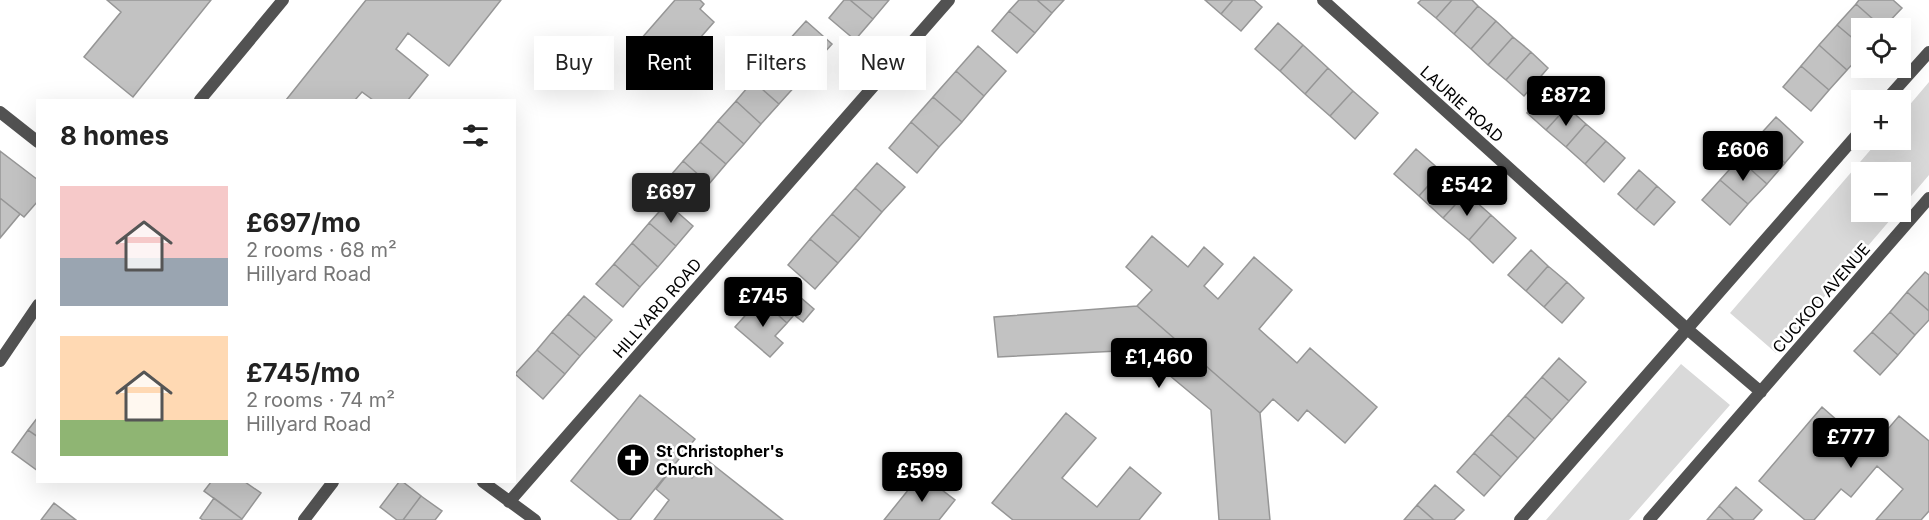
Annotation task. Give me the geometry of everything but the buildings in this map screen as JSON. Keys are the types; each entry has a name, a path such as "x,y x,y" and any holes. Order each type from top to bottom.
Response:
{"street":[{"path":"201,99 283,0"},
{"name":"HILLYARD ROAD","path":"509,502 949,0"},
{"name":"LAURIE ROAD","path":"1323,0 1686,328"},
{"path":"1895,90 1929,52"},
{"path":"0,112 36,140"},
{"path":"1520,520 1851,141"},
{"name":"CUCKOO AVENUE","path":"1649,520 1929,198"},
{"path":"0,361 36,308"},
{"path":"1686,328 1761,392"},
{"path":"304,520 332,483"},
{"path":"484,483 535,520"}],"shaded area":[{"path":"1929,82 1929,175 1911,196 1911,162 1860,162 1870,150 1911,150 1911,103"},
{"path":"1851,173 1851,222 1888,222 1776,353 1730,313"},
{"path":"1681,364 1730,405 1629,520 1546,520"}],"place":[{"name":"St Christopher's Church","path":"633,460"}]}
